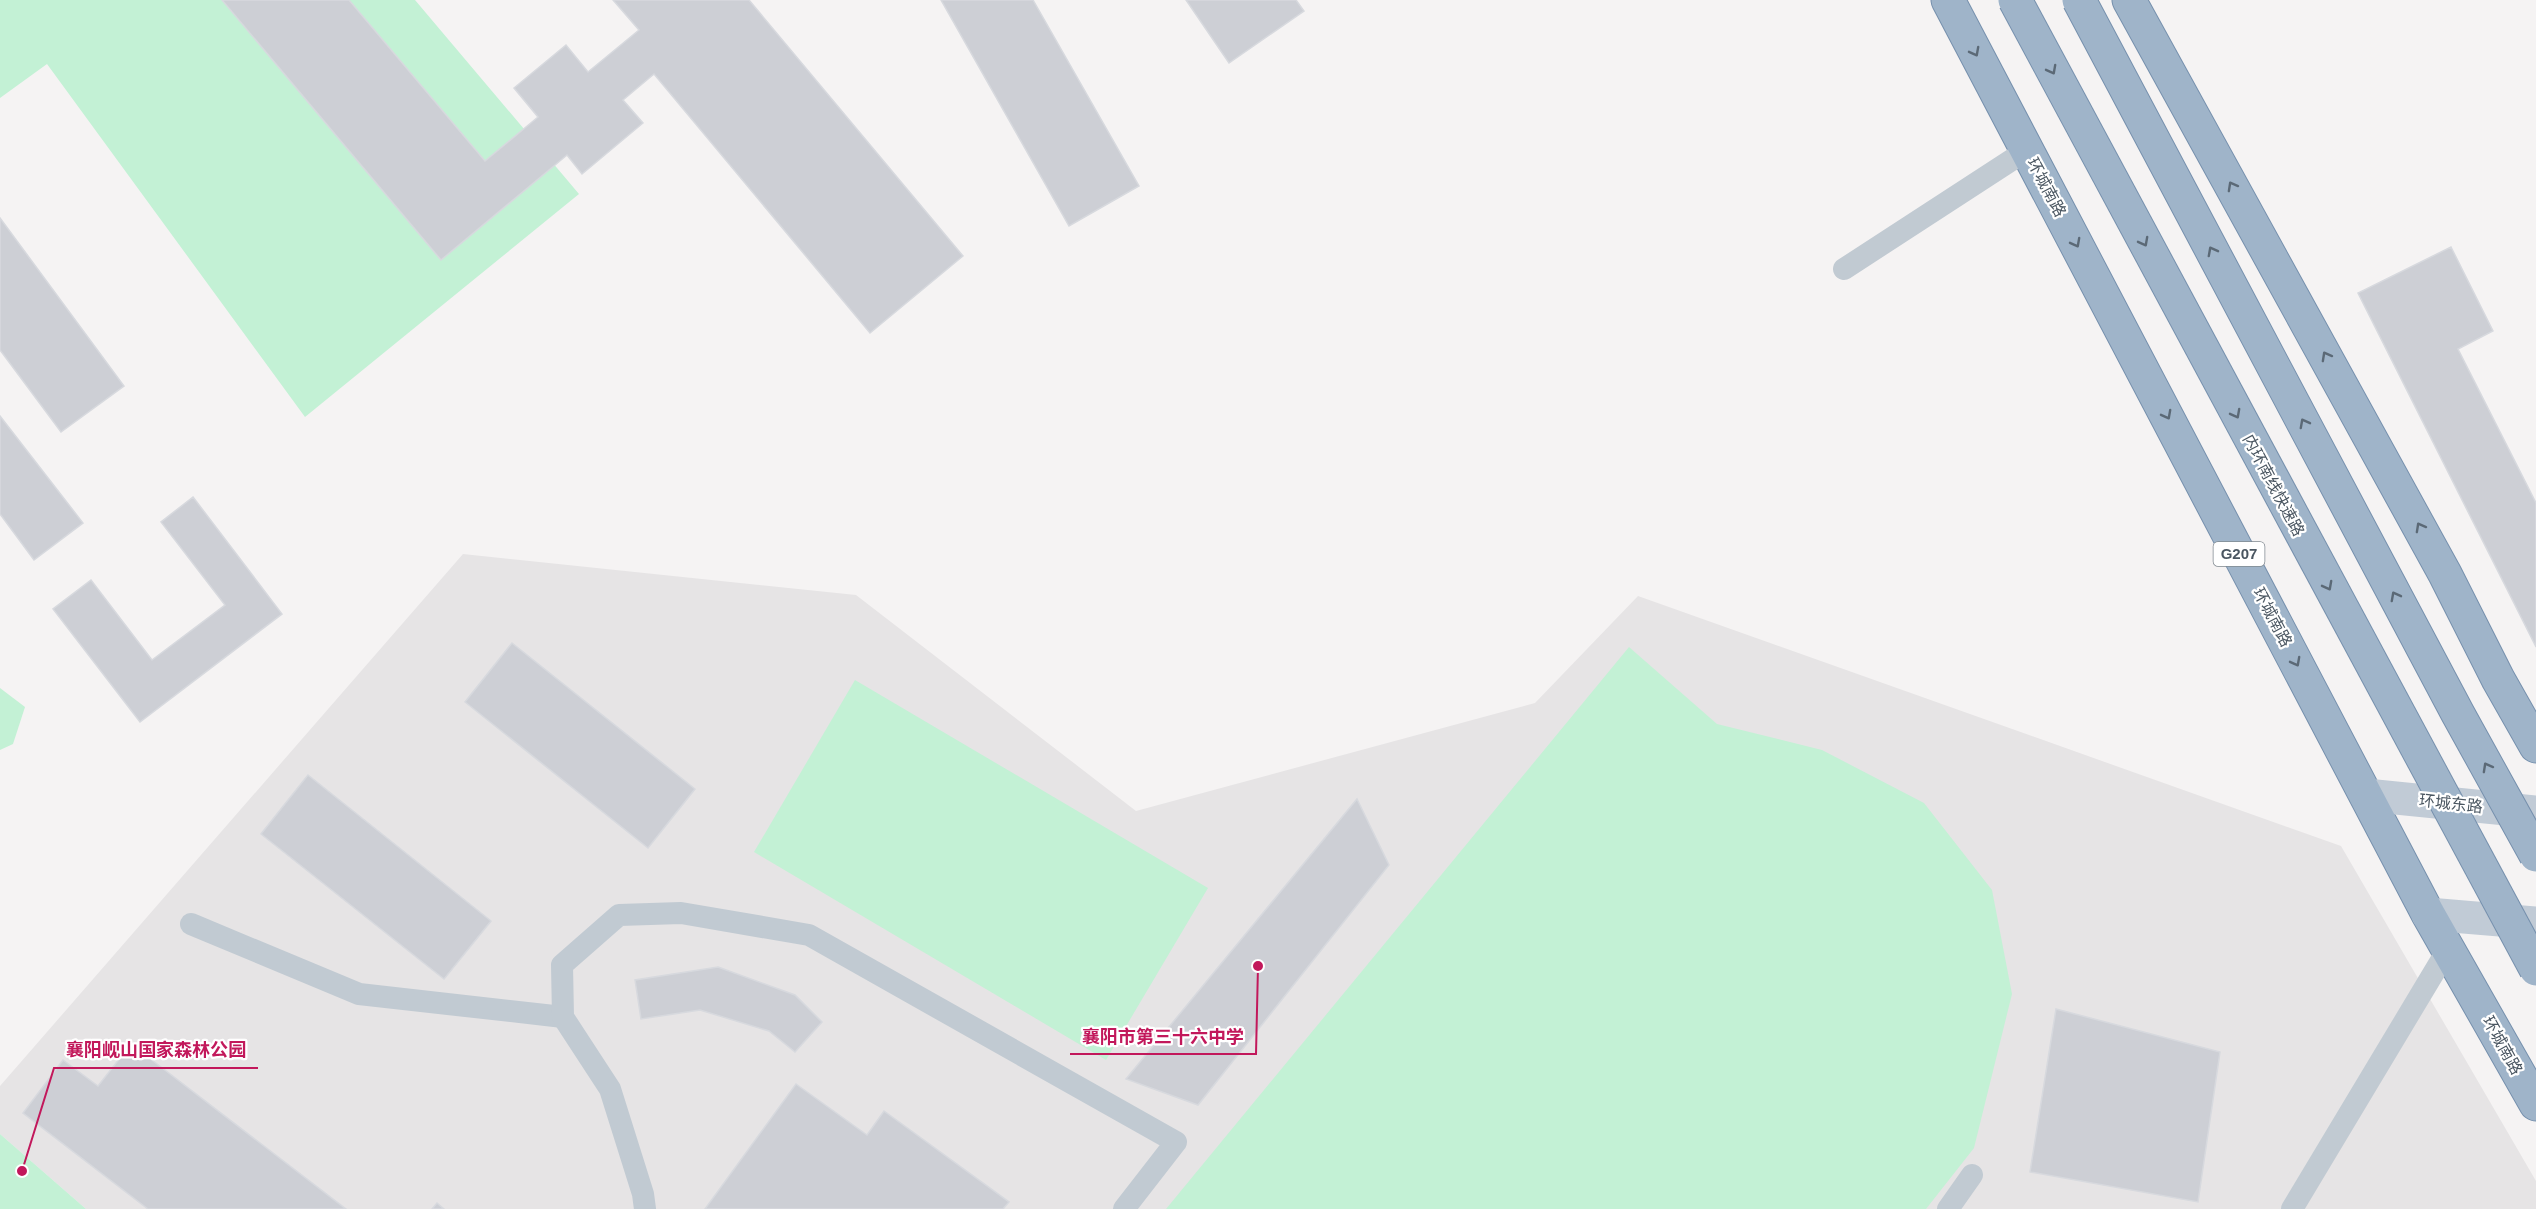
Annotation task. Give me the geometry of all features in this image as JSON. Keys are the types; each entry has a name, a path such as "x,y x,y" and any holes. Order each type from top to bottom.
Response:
{"highway":[{"name":"环城南路","path":"1948,0 2428,914 2536,1104"},
{"name":"内环南线快速路","path":"2014,0 2536,969"},
{"path":"2079,0 2452,704 2536,855"},
{"path":"2129,0 2440,564 2536,746"}],"main road":[{"path":"2475,634 2536,716"},
{"name":"环城东路","path":"2366,795 2536,812"},
{"path":"2428,914 2536,923"}],"lane":[{"path":"1844,269 2027,150"},
{"path":"645,1209 643,1194 610,1089 562,1017 562,965 620,915 681,913 808,935 1176,1142 1124,1209"},
{"path":"191,924 359,994 562,1017"},
{"path":"2292,1209 2448,949"},
{"path":"1948,1209 1972,1176"}],"shaded area":[{"path":"463,554 856,595 1136,811 1535,703 1638,596 2341,846 2536,1181 2536,1209 86,1209 0,1134 0,1086"}],"green space":[{"path":"0,0 415,0 579,194 305,417 47,64 0,98"},
{"path":"1629,647 1717,724 1822,750 1924,803 1992,890 2012,994 1974,1148 1926,1209 1166,1209"},
{"path":"855,680 1208,888 1106,1060 754,852"},
{"path":"0,688 25,707 13,744 0,750"},
{"path":"0,1134 86,1209 0,1209"}],"building":[{"path":"222,0 349,0 485,161 538,117 514,88 566,45 588,72 639,30 613,0 749,0 963,256 870,333 654,74 623,100 643,123 582,174 567,155 441,260"},
{"path":"941,0 1033,0 1139,186 1069,226"},
{"path":"1186,0 1296,0 1304,11 1229,63"},
{"path":"0,218 124,386 61,432 0,350"},
{"path":"2451,247 2493,331 2458,349 2536,503 2536,647 2358,293"},
{"path":"0,416 83,523 34,560 0,514"},
{"path":"193,497 282,614 140,722 53,609 91,580 152,660 225,605 161,522"},
{"path":"512,643 695,789 648,848 465,702"},
{"path":"308,775 491,921 444,979 261,834"},
{"path":"1357,799 1389,865 1198,1105 1126,1079"},
{"path":"718,967 795,995 822,1022 795,1052 769,1031 700,1010 641,1019 635,980"},
{"path":"2056,1009 2220,1052 2198,1202 2030,1172"},
{"path":"131,1044 346,1209 148,1209 23,1113 63,1060 98,1086"},
{"path":"796,1084 867,1135 884,1111 1009,1202 1003,1209 705,1209"},
{"path":"437,1203 444,1209 432,1209"}],"place":[{"name":"襄阳市第三十六中学","path":"1258,966"},
{"name":"襄阳岘山国家森林公园","path":"22,1171"}]}
